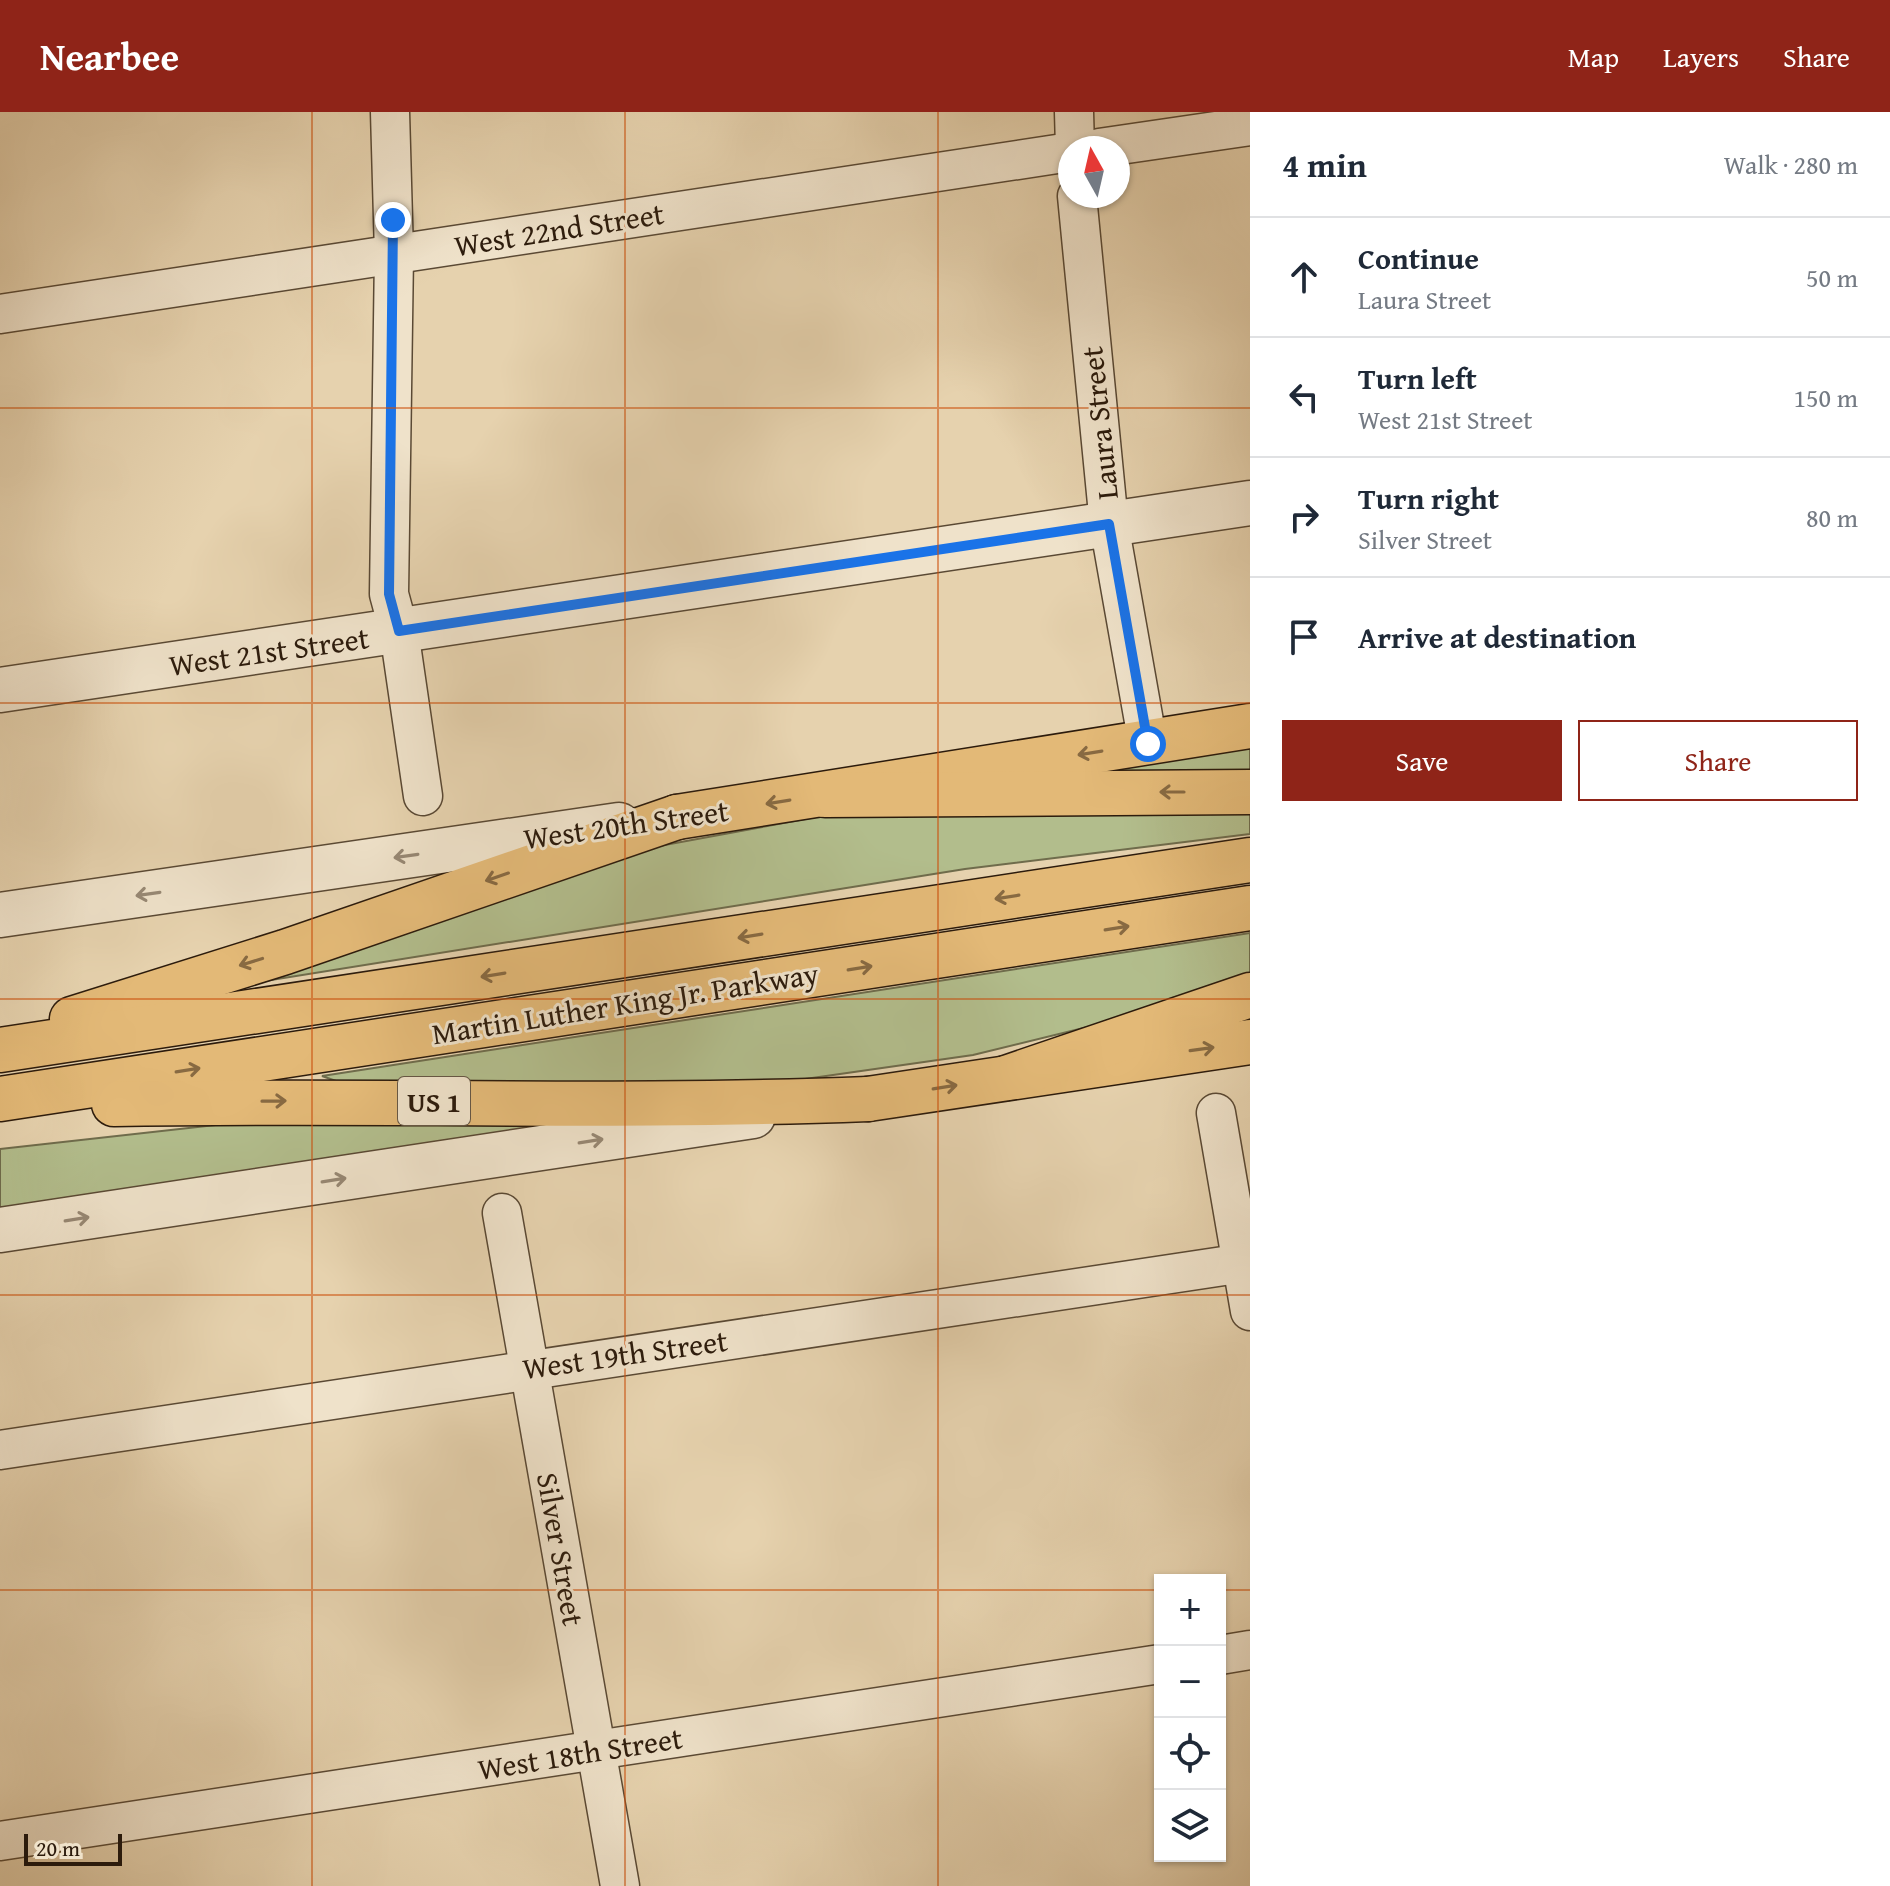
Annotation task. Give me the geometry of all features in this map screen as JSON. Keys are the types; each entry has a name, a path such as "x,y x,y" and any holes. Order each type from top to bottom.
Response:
{"main road":[{"name":"West 20th Street","path":"677,817 1250,726"},
{"path":"825,795 1250,792"},
{"path":"10,1049 83,1014 285,952 677,817"},
{"name":"Martin Luther King Jr. Parkway","path":"10,1049 1250,860"},
{"name":"Martin Luther King Jr. Parkway","path":"0,1099 1250,908"},
{"path":"1006,1078 1250,995"},
{"name":"US 1","path":"0,1107 339,1100 703,1105 868,1099 1250,1042"}],"street":[{"path":"390,112 394,254 389,594 399,631 423,796"},
{"path":"1074,112 1075,136"},
{"path":"1130,143 1250,126"},
{"name":"West 22nd Street","path":"0,314 1058,154"},
{"name":"Laura Street","path":"1078,208 1109,524 1148,744"},
{"name":"West 21st Street","path":"0,690 1250,503"},
{"name":"West 20th Street","path":"0,915 677,817"},
{"path":"0,1230 868,1099"},
{"path":"1216,1113 1246,1263 1250,1311"},
{"name":"Silver Street","path":"502,1213 620,1886"},
{"name":"West 19th Street","path":"0,1450 530,1368 1246,1263"},
{"path":"1226,1654 1250,1650"},
{"name":"West 18th Street","path":"0,1841 1154,1665"}],"green space":[{"path":"1250,738 1250,772 1099,772"},
{"path":"1250,803 1250,834 965,869 234,986 643,849 860,809"},
{"path":"1250,933 1250,977 1112,1021 973,1055 754,1084 336,1081 322,1076"},
{"path":"629,1114 0,1216 0,1149 270,1119"}],"route":[{"path":"393,220 389,594 399,631 1109,524 1148,744"}]}
